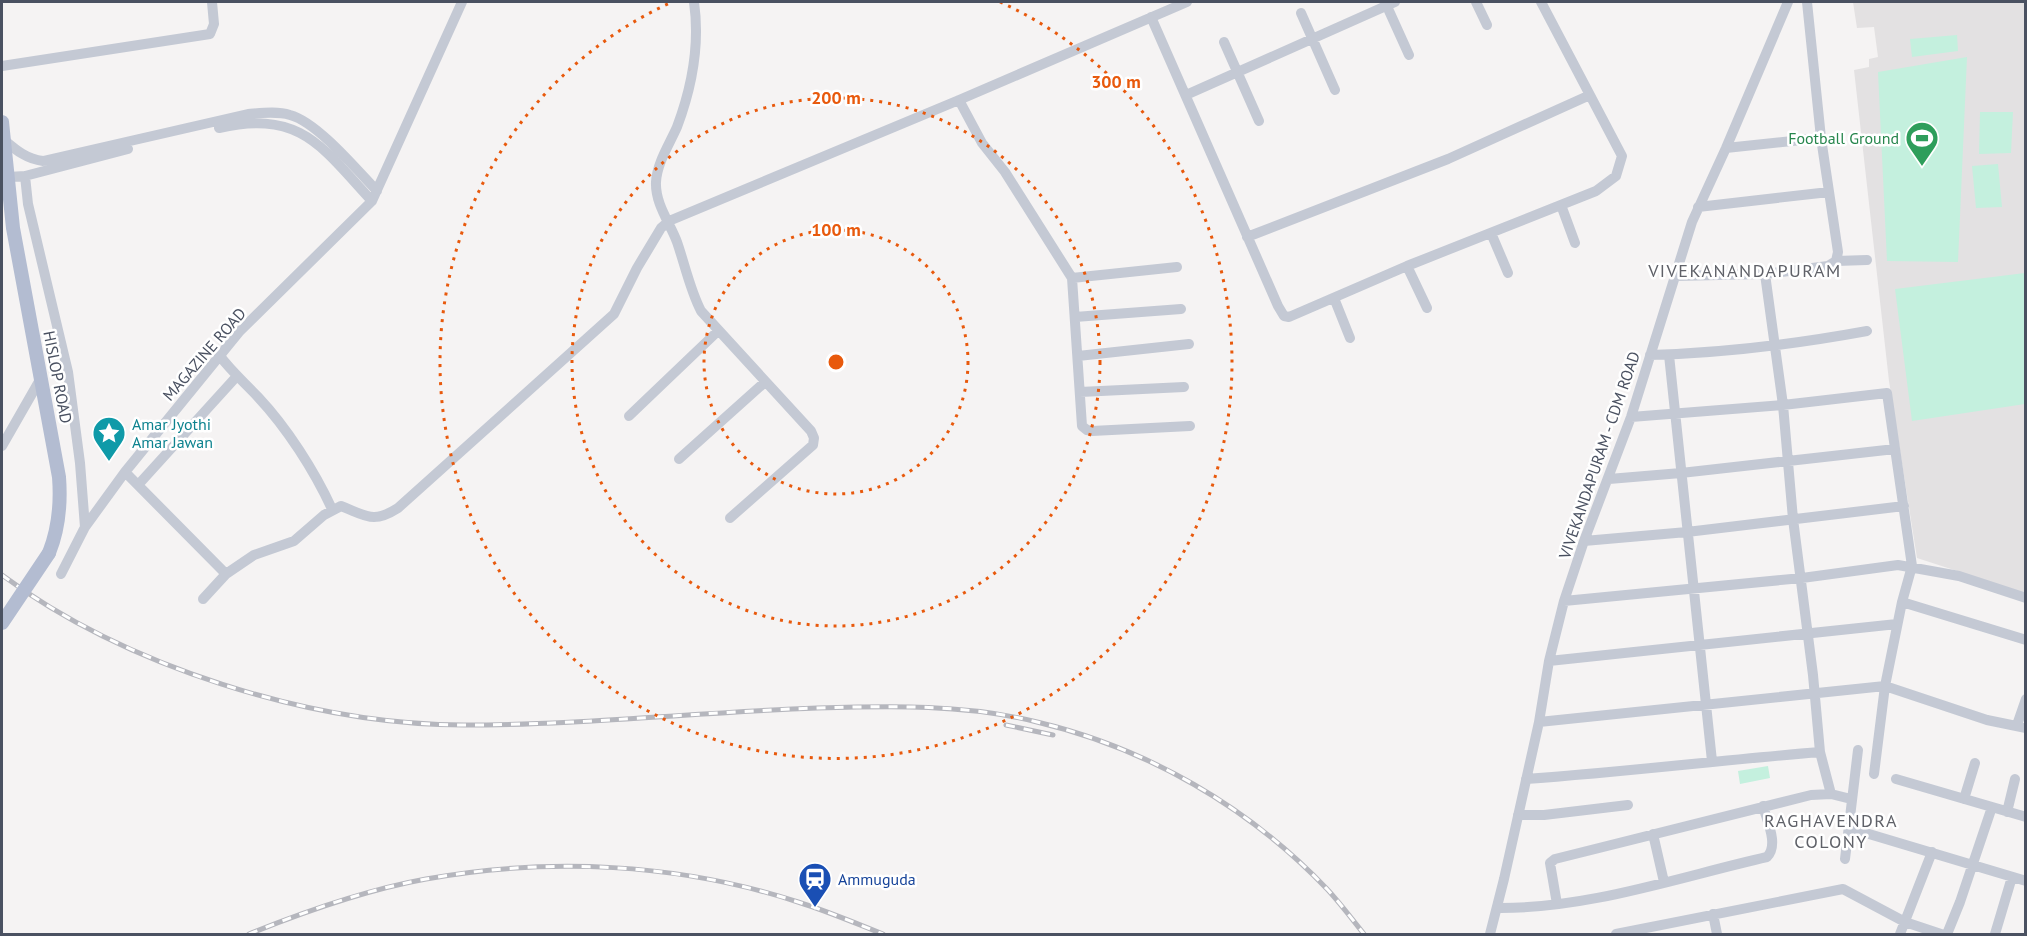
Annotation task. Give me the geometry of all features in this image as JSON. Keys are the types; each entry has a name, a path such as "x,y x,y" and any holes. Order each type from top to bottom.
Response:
{"main road":[{"name":"HISLOP ROAD","path":"2,122 8,177 7,229 41,378 57,462 60,492 58,520 49,553 2,624"}],"street":[{"path":"2,66 210,34 214,24 212,2"},
{"name":"MAGAZINE ROAD","path":"61,574 85,527 125,472 239,332 374,196 462,2"},
{"path":"694,2 694,64 685,105 661,162 656,184 661,207 669,221 701,311 811,431 814,438 813,445 730,518"},
{"path":"203,599 226,574 254,555 294,541 332,509 341,506 376,518 385,516 398,508 614,314 637,268 661,228 669,221 1187,2"},
{"path":"1476,2 1487,24"},
{"path":"1151,17 1278,306 1284,316 1289,317 1407,266 1596,191 1616,176 1622,156 1541,2"},
{"name":"VIVEKANDAPURAM - CDM ROAD","path":"1490,934 1539,722 1549,661 1564,601 1631,417 1674,276 1698,207 1726,148 1788,2"},
{"path":"1807,2 1821,138 1838,252 1836,261"},
{"path":"1186,95 1389,3 1409,55"},
{"path":"1301,13 1335,90"},
{"path":"1224,42 1259,121"},
{"path":"1247,237 1448,159 1590,95"},
{"path":"958,100 982,143 1005,172 1072,278 1082,426 1086,430 1190,426"},
{"path":"3,139 30,159 43,161 193,130 257,122 275,123 292,128 312,139 374,196"},
{"path":"1726,148 1821,138"},
{"path":"8,177 25,176 144,141"},
{"path":"25,176 28,204 68,372 80,463 85,527"},
{"path":"1698,207 1829,192"},
{"path":"1561,205 1575,243"},
{"path":"1491,233 1508,273"},
{"path":"1674,276 1765,274 1828,266 1836,261 1867,260"},
{"path":"1407,266 1427,308"},
{"path":"1072,278 1177,267"},
{"path":"1765,274 1783,405 1793,519 1802,578 1820,752 1831,794"},
{"path":"1334,298 1350,338"},
{"path":"1075,317 1181,309"},
{"path":"629,416 718,331"},
{"path":"1650,355 1775,345 1867,331"},
{"path":"1078,356 1189,344"},
{"path":"1669,354 1712,761"},
{"path":"220,356 258,396 287,433 324,491 332,509"},
{"path":"138,485 237,376"},
{"path":"2,446 41,378"},
{"path":"679,459 765,382"},
{"path":"1080,392 1184,387"},
{"path":"1631,417 1783,405 1887,393 1912,566 1902,602 1885,686 1874,774"},
{"path":"1609,479 1895,449"},
{"path":"125,472 226,574"},
{"path":"1584,541 1687,532 1904,506"},
{"path":"1564,601 1802,578 1898,565 1959,576 2025,598"},
{"path":"1902,602 2025,640"},
{"path":"1549,661 1898,624"},
{"path":"1539,722 1885,686 1987,720 2021,727 2025,699"},
{"path":"1845,859 1858,750"},
{"path":"1526,779 1624,772 1712,761 1820,752"},
{"path":"1964,799 1975,764"},
{"path":"1896,779 2025,817"},
{"path":"2007,812 2015,779"},
{"path":"1557,904 1550,863 1555,859 1811,795 1831,794 1851,799"},
{"path":"1518,815 1544,815 1628,805"},
{"path":"1497,908 1524,909 1584,900 1767,857 1773,845 1763,807"},
{"path":"1947,934 1992,807"},
{"path":"1849,828 2025,881"},
{"path":"1653,834 1664,882"},
{"path":"1900,934 1932,852"},
{"path":"1995,934 2012,877"},
{"path":"1618,934 1843,889 1905,922 1941,934"},
{"path":"1713,914 1717,934"}],"shaded area":[{"path":"1853,2 2025,2 2025,593 1917,558 1889,381 1854,70 1869,67 1869,59 1878,57 1874,27 1857,28"}],"green space":[{"path":"1957,35 1958,51 1912,57 1910,39"},
{"name":"Football Ground","path":"1967,57 1958,262 1887,261 1878,72"},
{"path":"1980,112 2013,112 2011,153 1979,154"},
{"path":"1998,164 2002,207 1976,208 1972,166"},
{"path":"2025,273 2025,404 1912,421 1895,289"},
{"path":"1768,766 1770,778 1740,784 1738,771"}],"railway":[{"path":"2,575 51,608 105,637 162,662 222,684 283,702 345,714 405,722 464,725 597,721 845,707 900,707 956,709 1037,722 1078,733 1157,765 1194,784 1230,807 1297,859 1332,894 1364,934"},
{"path":"1006,725 1053,735"},
{"path":"249,934 336,902 426,879 472,872 566,866 660,872 707,879 798,902 883,934"}],"place":[{"name":"Football Ground","path":"1922,167"},
{"name":"Amar Jyothi Amar Jawan","path":"109,462"},
{"name":"Ammuguda","path":"815,908"}],"district":[{"name":"VIVEKANANDAPURAM","path":"1745,271"},
{"name":"RAGHAVENDRA COLONY","path":"1831,831"}]}
